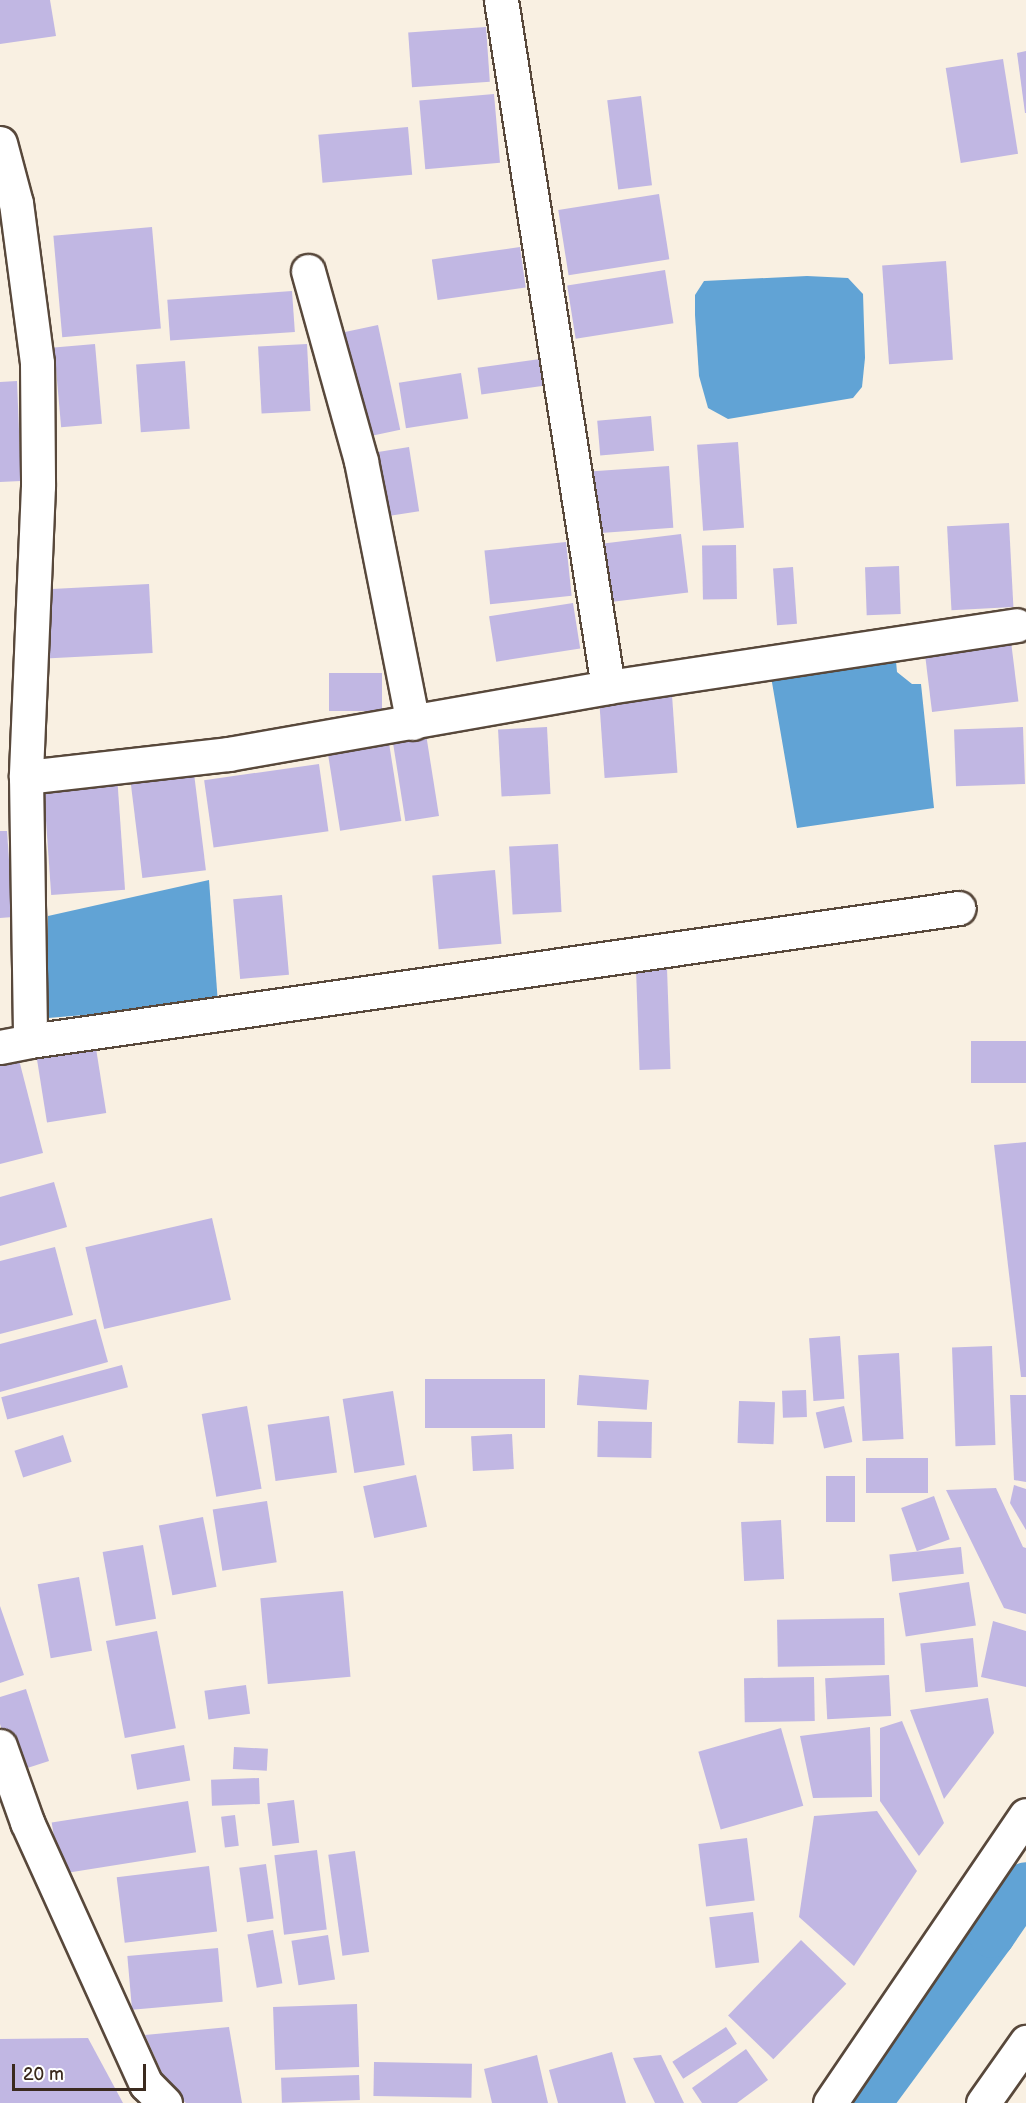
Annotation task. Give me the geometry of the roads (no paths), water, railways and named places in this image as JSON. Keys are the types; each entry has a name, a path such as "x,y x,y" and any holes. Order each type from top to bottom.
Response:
{"street":[{"path":"501,0 608,687"},
{"path":"0,143 16,203 37,363 38,486 15,1044 959,908"},
{"path":"308,271 361,461 413,723"},
{"path":"26,777 229,754 608,687 1016,625"},
{"path":"0,1746 27,1822 146,2084 165,2103"},
{"path":"830,2103 1026,1815"},
{"path":"983,2103 1026,2042"}],"water":[{"path":"807,276 848,278 863,294 865,358 862,387 853,398 728,419 708,408 699,376 695,315 695,295 704,281"},
{"path":"895,650 897,672 912,684 921,684 934,808 797,828 769,665"},
{"path":"209,880 218,1004 48,1018 48,916"}],"waterway":[{"path":"868,2103 992,1935 1026,1885"}]}
